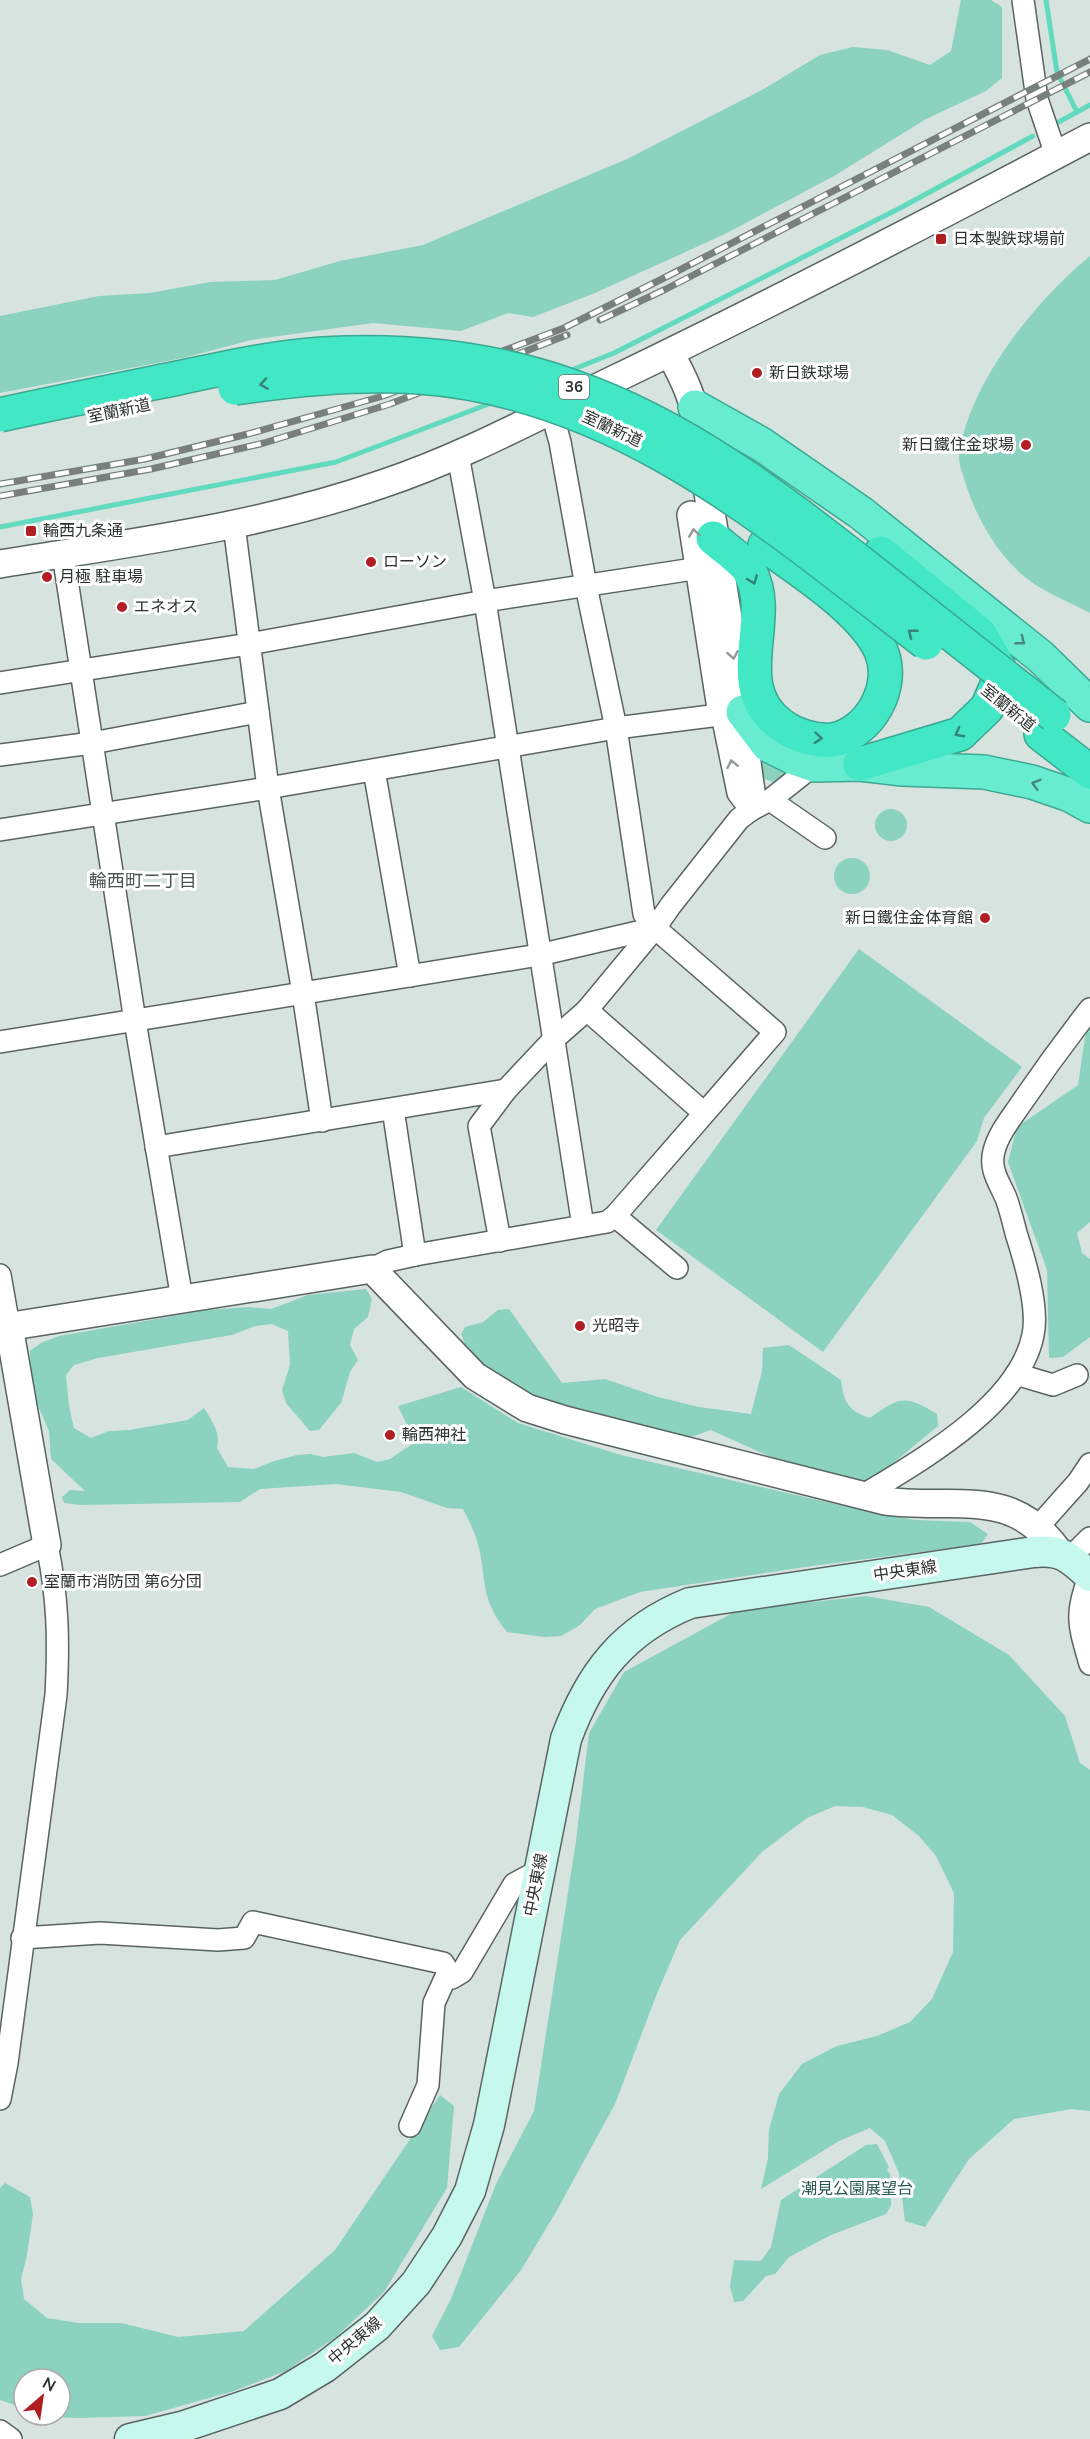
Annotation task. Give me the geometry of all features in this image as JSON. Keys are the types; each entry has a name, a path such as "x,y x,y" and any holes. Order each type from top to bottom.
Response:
{"highway":[{"path":"231,367 285,347 316,340 349,337 389,336 441,339 504,348 532,354 587,372 691,422 779,475 881,553 980,634 999,668 997,685 987,708 960,734 860,764"},
{"name":"室蘭新道","path":"0,415 231,367 285,357 322,354 390,352 430,355 534,374 616,404 709,453 757,485 1064,711 1090,743"},
{"name":"室蘭新道","path":"0,436 234,388 315,378 386,376 462,382 538,399 610,427 687,467 748,508 843,579 1064,711 1090,772"},
{"path":"315,378 449,398 513,414 573,434 633,462 689,493 765,545 855,615 873,635 882,653 885,673 882,695 873,713 855,730 832,740 803,737 780,725 764,707 756,688 753,663 757,611 756,588 749,569 710,557"},
{"path":"695,407 761,444 861,513 1041,657 1064,711"},
{"path":"732,714 768,745 814,765 860,764 903,769 984,772 1032,782 1070,795 1090,806"}],"main road":[{"name":"中央東線","path":"130,2439 185,2426 280,2394 325,2367 377,2326 416,2283 447,2236 470,2191 489,2125 566,1739 591,1682 607,1660 626,1641 654,1621 690,1603 1034,1552 1080,1560"}],"street":[{"path":"1023,0 1037,99 1056,155"},
{"path":"0,564 234,525 308,508 384,484 458,455 663,356 1090,137"},
{"path":"663,356 684,380 695,407 710,557 732,714 754,791 751,810"},
{"path":"663,356 677,404 710,557"},
{"path":"4,1327 372,1269 388,1261 415,1255 607,1222 615,1216 775,1032 655,928 644,914 616,728 586,586 560,442 551,410"},
{"path":"458,455 484,601 583,1226"},
{"path":"234,525 268,788 322,1121"},
{"path":"63,554 135,1021 182,1299"},
{"path":"0,683 249,644 484,601 586,586 710,557"},
{"path":"0,755 92,743 258,712"},
{"path":"0,830 268,788 616,728 732,714"},
{"path":"500,1241 479,1126 506,1090 553,1040 587,1010 655,928 671,904 739,819 770,800 814,765"},
{"path":"374,770 410,976"},
{"path":"770,800 825,838"},
{"path":"0,1042 540,955 655,928"},
{"path":"862,1496 941,1447 989,1406 1026,1360 1034,1334 1033,1307 1023,1254 1006,1199 992,1167 994,1151 1000,1136 1049,1062 1090,1009"},
{"path":"587,1010 704,1113"},
{"path":"156,1147 506,1090"},
{"path":"393,1109 415,1255"},
{"path":"615,1216 677,1268"},
{"path":"372,1269 475,1376 527,1408 565,1420 862,1496 913,1505 989,1505 1015,1513 1080,1560 1079,1624 1090,1664"},
{"path":"0,1275 4,1327 55,1584 58,1626 56,1695 7,2063 0,2099"},
{"path":"1016,1374 1053,1385 1077,1375"},
{"path":"1037,1528 1078,1482 1090,1464"},
{"path":"0,1565 47,1545"},
{"path":"22,1938 100,1933 218,1940 244,1938 253,1922 443,1963 452,1978 462,1972 514,1884 538,1871"},
{"path":"410,2126 428,2085 434,2003 448,1972"},
{"path":"0,2430 11,2439"}],"green space":[{"path":"961,0 991,0 1002,7 1002,78 986,91 926,119 834,176 725,234 595,293 533,317 508,313 461,331 373,323 251,340 183,358 0,393 0,316 99,296 150,293 210,282 275,280 340,261 423,245 627,159 762,90 820,55 853,47 887,50 930,65 951,51"},
{"name":"新日鐵住金球場","path":"1090,256 1090,613 1032,582 1007,559 990,537 977,513 960,467 959,458 964,430 975,402 1007,346 1048,296"},
{"path":"759,752 790,769 777,784 761,777"},
{"path":"891,809 903,813 907,825 903,837 891,841 879,837 875,825 879,813"},
{"path":"852,858 864,864 870,876 864,888 852,894 840,888 834,876 840,864"},
{"path":"859,949 1022,1067 984,1118 977,1141 823,1352 656,1230"},
{"path":"1090,1026 1090,1222 1077,1233 1082,1253 1090,1259 1090,1337 1063,1357 1049,1358 1047,1270 1008,1162 1017,1127 1078,1085 1086,1031"},
{"path":"366,1289 372,1299 368,1317 354,1329 350,1345 358,1360 350,1372 341,1403 319,1430 310,1431 286,1403 282,1390 290,1365 288,1331 272,1324 255,1326 232,1335 98,1358 74,1365 66,1375 74,1428 91,1438 109,1431 188,1420 204,1408 213,1422 218,1437 217,1448 228,1467 254,1469 274,1461 311,1454 323,1457 354,1453 377,1462 390,1459 415,1442 398,1406 461,1387 518,1423 621,1455 879,1514 916,1520 970,1522 988,1534 981,1544 640,1592 595,1609 580,1625 561,1636 545,1637 507,1632 497,1619 487,1595 475,1535 463,1509 447,1508 401,1492 336,1484 260,1489 240,1502 81,1505 64,1503 62,1497 70,1490 85,1491 51,1459 49,1431 29,1385 30,1351 41,1343 59,1336 208,1310 249,1307 271,1309 308,1295"},
{"path":"509,1309 562,1383 605,1379 658,1397 699,1407 751,1414 762,1371 763,1348 789,1345 841,1380 843,1394 848,1405 863,1416 870,1418 896,1402 910,1401 937,1414 938,1426 874,1481 857,1486 810,1475 711,1430 690,1437 678,1438 560,1410 510,1389 489,1374 472,1356 461,1334 465,1327 483,1322 498,1310"},
{"path":"866,1596 929,1607 1009,1655 1065,1716 1080,1763 1090,1770 1090,2111 1071,2109 1014,2119 969,2159 925,2227 905,2221 899,2173 885,2141 870,2128 839,2141 761,2189 768,2158 769,2130 779,2094 802,2064 837,2046 877,2036 910,2022 932,1999 953,1952 954,1893 936,1856 919,1836 892,1815 863,1807 835,1806 807,1818 763,1851 680,1940 615,2104 556,2212 521,2270 459,2347 440,2350 432,2336 451,2299 496,2184 534,2111 576,1841 589,1733 624,1672 738,1610"},
{"path":"440,2095 454,2106 447,2188 384,2292 336,2337 286,2371 234,2391 145,2416 72,2418 72,2367 12,2367 12,2404 0,2400 0,2188 5,2183 30,2197 33,2214 21,2279 24,2299 47,2318 78,2323 121,2323 178,2337 244,2331 335,2250"},
{"name":"潮見公園展望台","path":"877,2144 889,2167 887,2170 890,2174 891,2206 886,2214 831,2235 789,2257 775,2274 766,2276 743,2301 734,2302 730,2286 734,2260 761,2261 771,2247 781,2200 866,2145"}],"waterway":[{"path":"1046,0 1057,72 1077,112"},
{"path":"1055,124 1090,105"},
{"path":"569,371 614,353 902,207 1033,136"},
{"path":"0,527 336,462 494,402"}],"railway":[{"path":"0,484 145,459 248,434 383,396 564,328 1090,59"},
{"path":"600,320 666,289 1090,72"},
{"path":"0,496 151,469 264,443 390,404 567,335"}],"place":[{"name":"日本製鉄球場前","path":"941,239"},
{"name":"新日鉄球場","path":"757,373"},
{"name":"新日鐵住金球場","path":"1026,445"},
{"name":"輪西九条通","path":"31,531"},
{"name":"ローソン","path":"371,562"},
{"name":"月極 駐車場","path":"47,577"},
{"name":"エネオス","path":"122,607"},
{"name":"新日鐵住金体育館","path":"985,918"},
{"name":"光昭寺","path":"580,1326"},
{"name":"輪西神社","path":"390,1435"},
{"name":"室蘭市消防団 第6分団","path":"32,1582"}],"district":[{"name":"輪西町二丁目","path":"143,881"}]}
